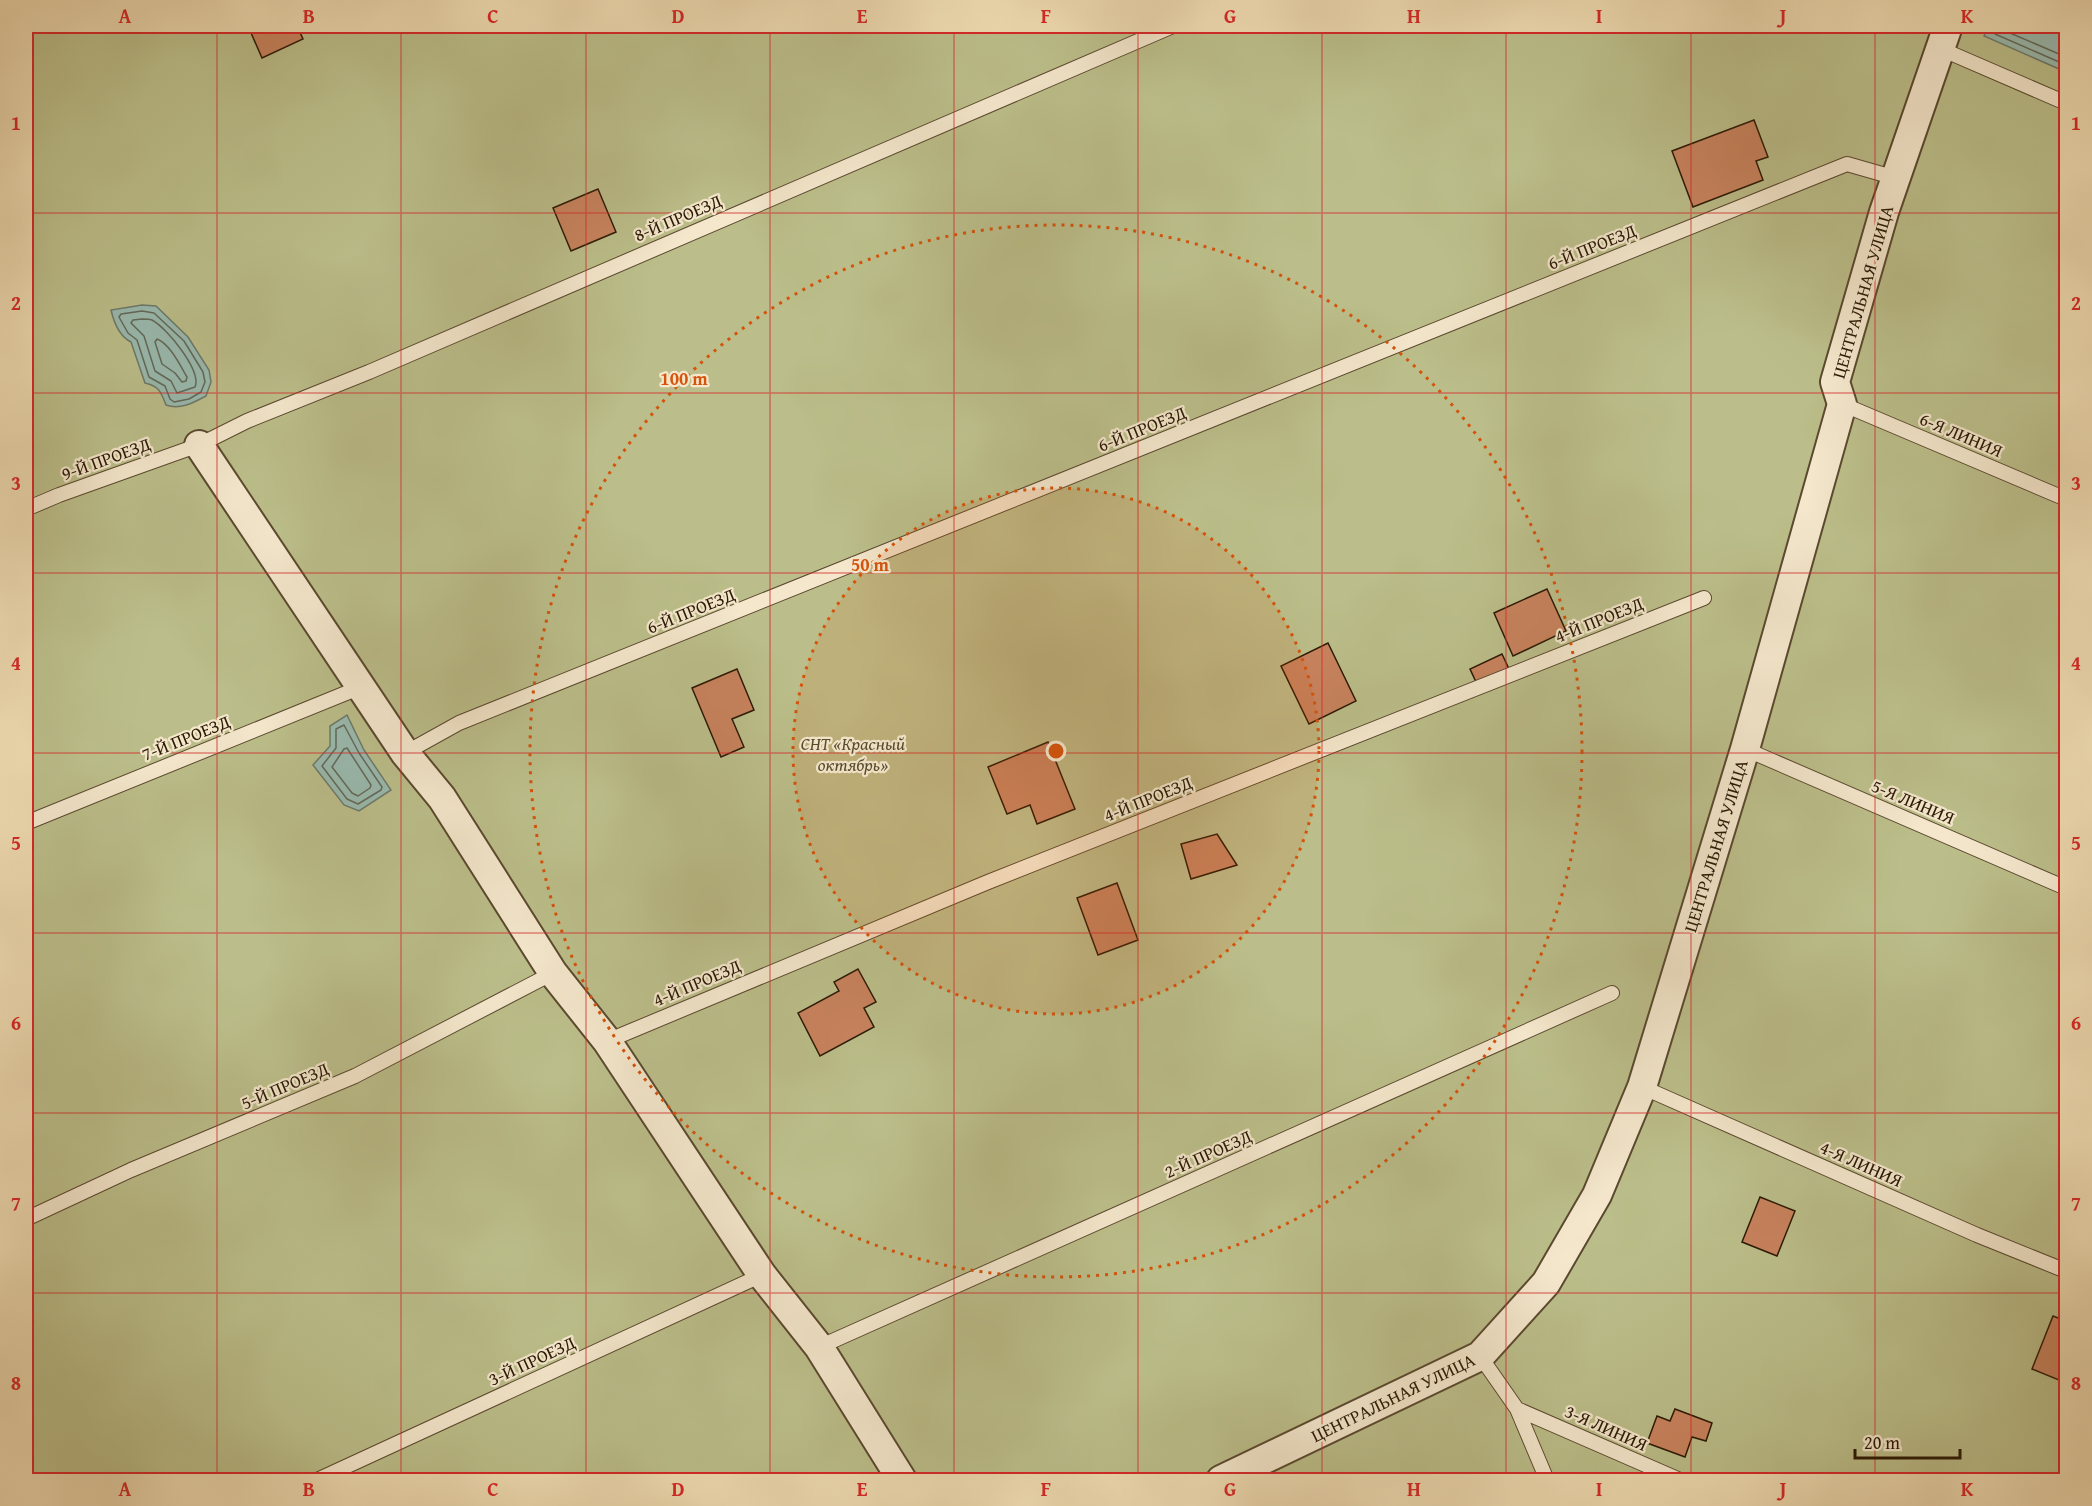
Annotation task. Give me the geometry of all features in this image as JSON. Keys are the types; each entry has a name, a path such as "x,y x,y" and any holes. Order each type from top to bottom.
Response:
{"street":[{"name":"ЦЕНТРАЛЬНАЯ УЛИЦА","path":"1221,1480 1480,1356 1546,1282 1597,1195 1642,1087 1745,749 1842,404 1835,381 1884,212 1944,37"},
{"path":"199,445 405,753 442,798 553,973 607,1041 762,1275 819,1347 902,1480"}],"lane":[{"name":"8-Й ПРОЕЗД","path":"199,445 247,421 369,372 1173,26"},
{"path":"1944,37 2067,103"},
{"name":"6-Й ПРОЕЗД","path":"405,753 459,723 1846,164 1896,178"},
{"name":"6-Я ЛИНИЯ","path":"1842,404 2067,499"},
{"name":"9-Й ПРОЕЗД","path":"26,509 199,445"},
{"name":"4-Й ПРОЕЗД","path":"607,1041 988,882 1704,598"},
{"name":"7-Й ПРОЕЗД","path":"26,823 361,687"},
{"name":"5-Я ЛИНИЯ","path":"1745,749 2067,888"},
{"name":"5-Й ПРОЕЗД","path":"26,1219 131,1170 355,1076 553,973"},
{"name":"2-Й ПРОЕЗД","path":"819,1347 1612,993"},
{"name":"4-Я ЛИНИЯ","path":"1642,1087 1977,1235 2067,1271"},
{"name":"3-Й ПРОЕЗД","path":"317,1480 762,1275"},
{"path":"1480,1356 1517,1409 1547,1480"},
{"name":"3-Я ЛИНИЯ","path":"1517,1409 1680,1480"}],"green space":[{"name":"СНТ «Красный октябрь»","path":"26,26 2066,26 2066,1480 26,1480"}],"water":[{"path":"1989,26 2066,26 2066,72 1984,36"},
{"path":"142,305 156,306 188,337 209,370 211,382 206,396 186,405 176,407 166,405 161,393 150,384 145,383 131,342 118,329 111,310"},
{"path":"347,715 364,750 391,790 359,811 344,805 313,765 330,746 330,726"}],"building":[{"path":"248,26 297,26 303,39 262,58"},
{"path":"1754,120 1768,157 1756,161 1763,180 1693,207 1672,151"},
{"path":"598,189 616,232 571,251 553,208"},
{"path":"1547,589 1566,631 1513,656 1494,613"},
{"path":"1328,643 1356,701 1309,724 1281,666"},
{"path":"1502,654 1509,669 1477,684 1470,669"},
{"path":"737,669 754,710 732,719 744,747 721,757 692,688"},
{"path":"1048,742 1075,809 1037,824 1030,805 1007,814 988,767"},
{"path":"1217,834 1237,865 1191,879 1181,844"},
{"path":"1117,883 1138,940 1098,955 1077,898"},
{"path":"858,969 876,1002 864,1008 874,1027 820,1056 798,1013 839,991 834,982"},
{"path":"1760,1197 1795,1211 1777,1256 1742,1242"},
{"path":"2053,1316 2066,1321 2066,1383 2032,1369"},
{"path":"1675,1409 1712,1423 1706,1441 1692,1437 1685,1457 1647,1443 1657,1416 1670,1421"}]}
